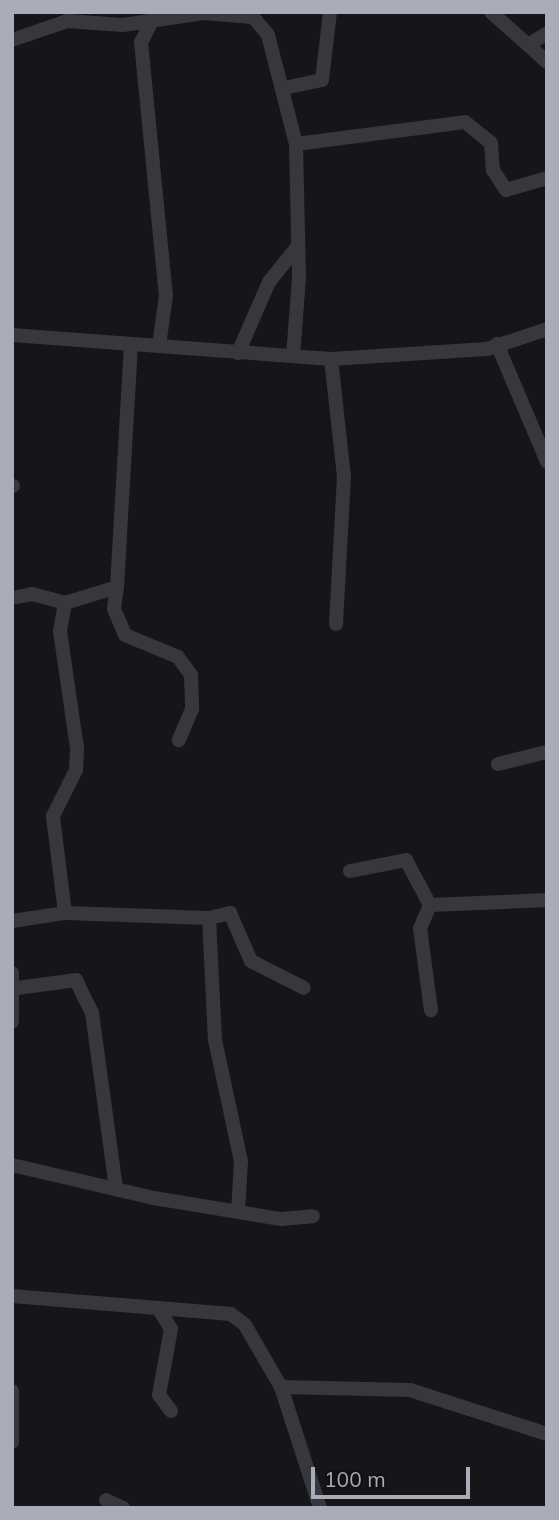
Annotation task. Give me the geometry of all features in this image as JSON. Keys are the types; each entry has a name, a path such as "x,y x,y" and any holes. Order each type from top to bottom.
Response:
{"street":[{"path":"284,88 322,80 330,12"},
{"path":"491,12 547,62"},
{"path":"155,15 141,41 166,295 159,346"},
{"path":"12,40 66,17 123,25 155,15 253,17 268,35 284,88 296,144 299,242 293,356"},
{"path":"123,25 141,41"},
{"path":"528,45 547,33"},
{"path":"296,144 465,122 491,143 493,170 506,190 547,178"},
{"path":"238,353 269,282 299,242"},
{"path":"12,335 331,359 498,344 547,328"},
{"path":"131,344 114,609 125,635 178,657 191,675 192,709 178,740"},
{"path":"498,344 547,462"},
{"path":"331,359 344,476 337,624"},
{"path":"12,598 32,594 65,603 117,587"},
{"path":"65,603 60,631 77,748 76,769 53,816 65,913"},
{"path":"498,764 547,752"},
{"path":"350,871 406,860 430,905"},
{"path":"430,905 547,900"},
{"path":"430,905 420,928 431,1010"},
{"path":"12,921 65,913 209,918 230,913 251,961 304,988"},
{"path":"209,918 215,1040 241,1161 238,1211"},
{"path":"12,973 17,988 12,1022"},
{"path":"17,988 76,981 92,1013 117,1189"},
{"path":"12,1166 238,1211 313,1216"},
{"path":"12,1296 231,1314 245,1325 281,1387 320,1508"},
{"path":"159,1308 171,1329 159,1395 171,1411"},
{"path":"281,1387 410,1390 547,1434"},
{"path":"12,1391 12,1442"},
{"path":"106,1500 123,1508"}]}
